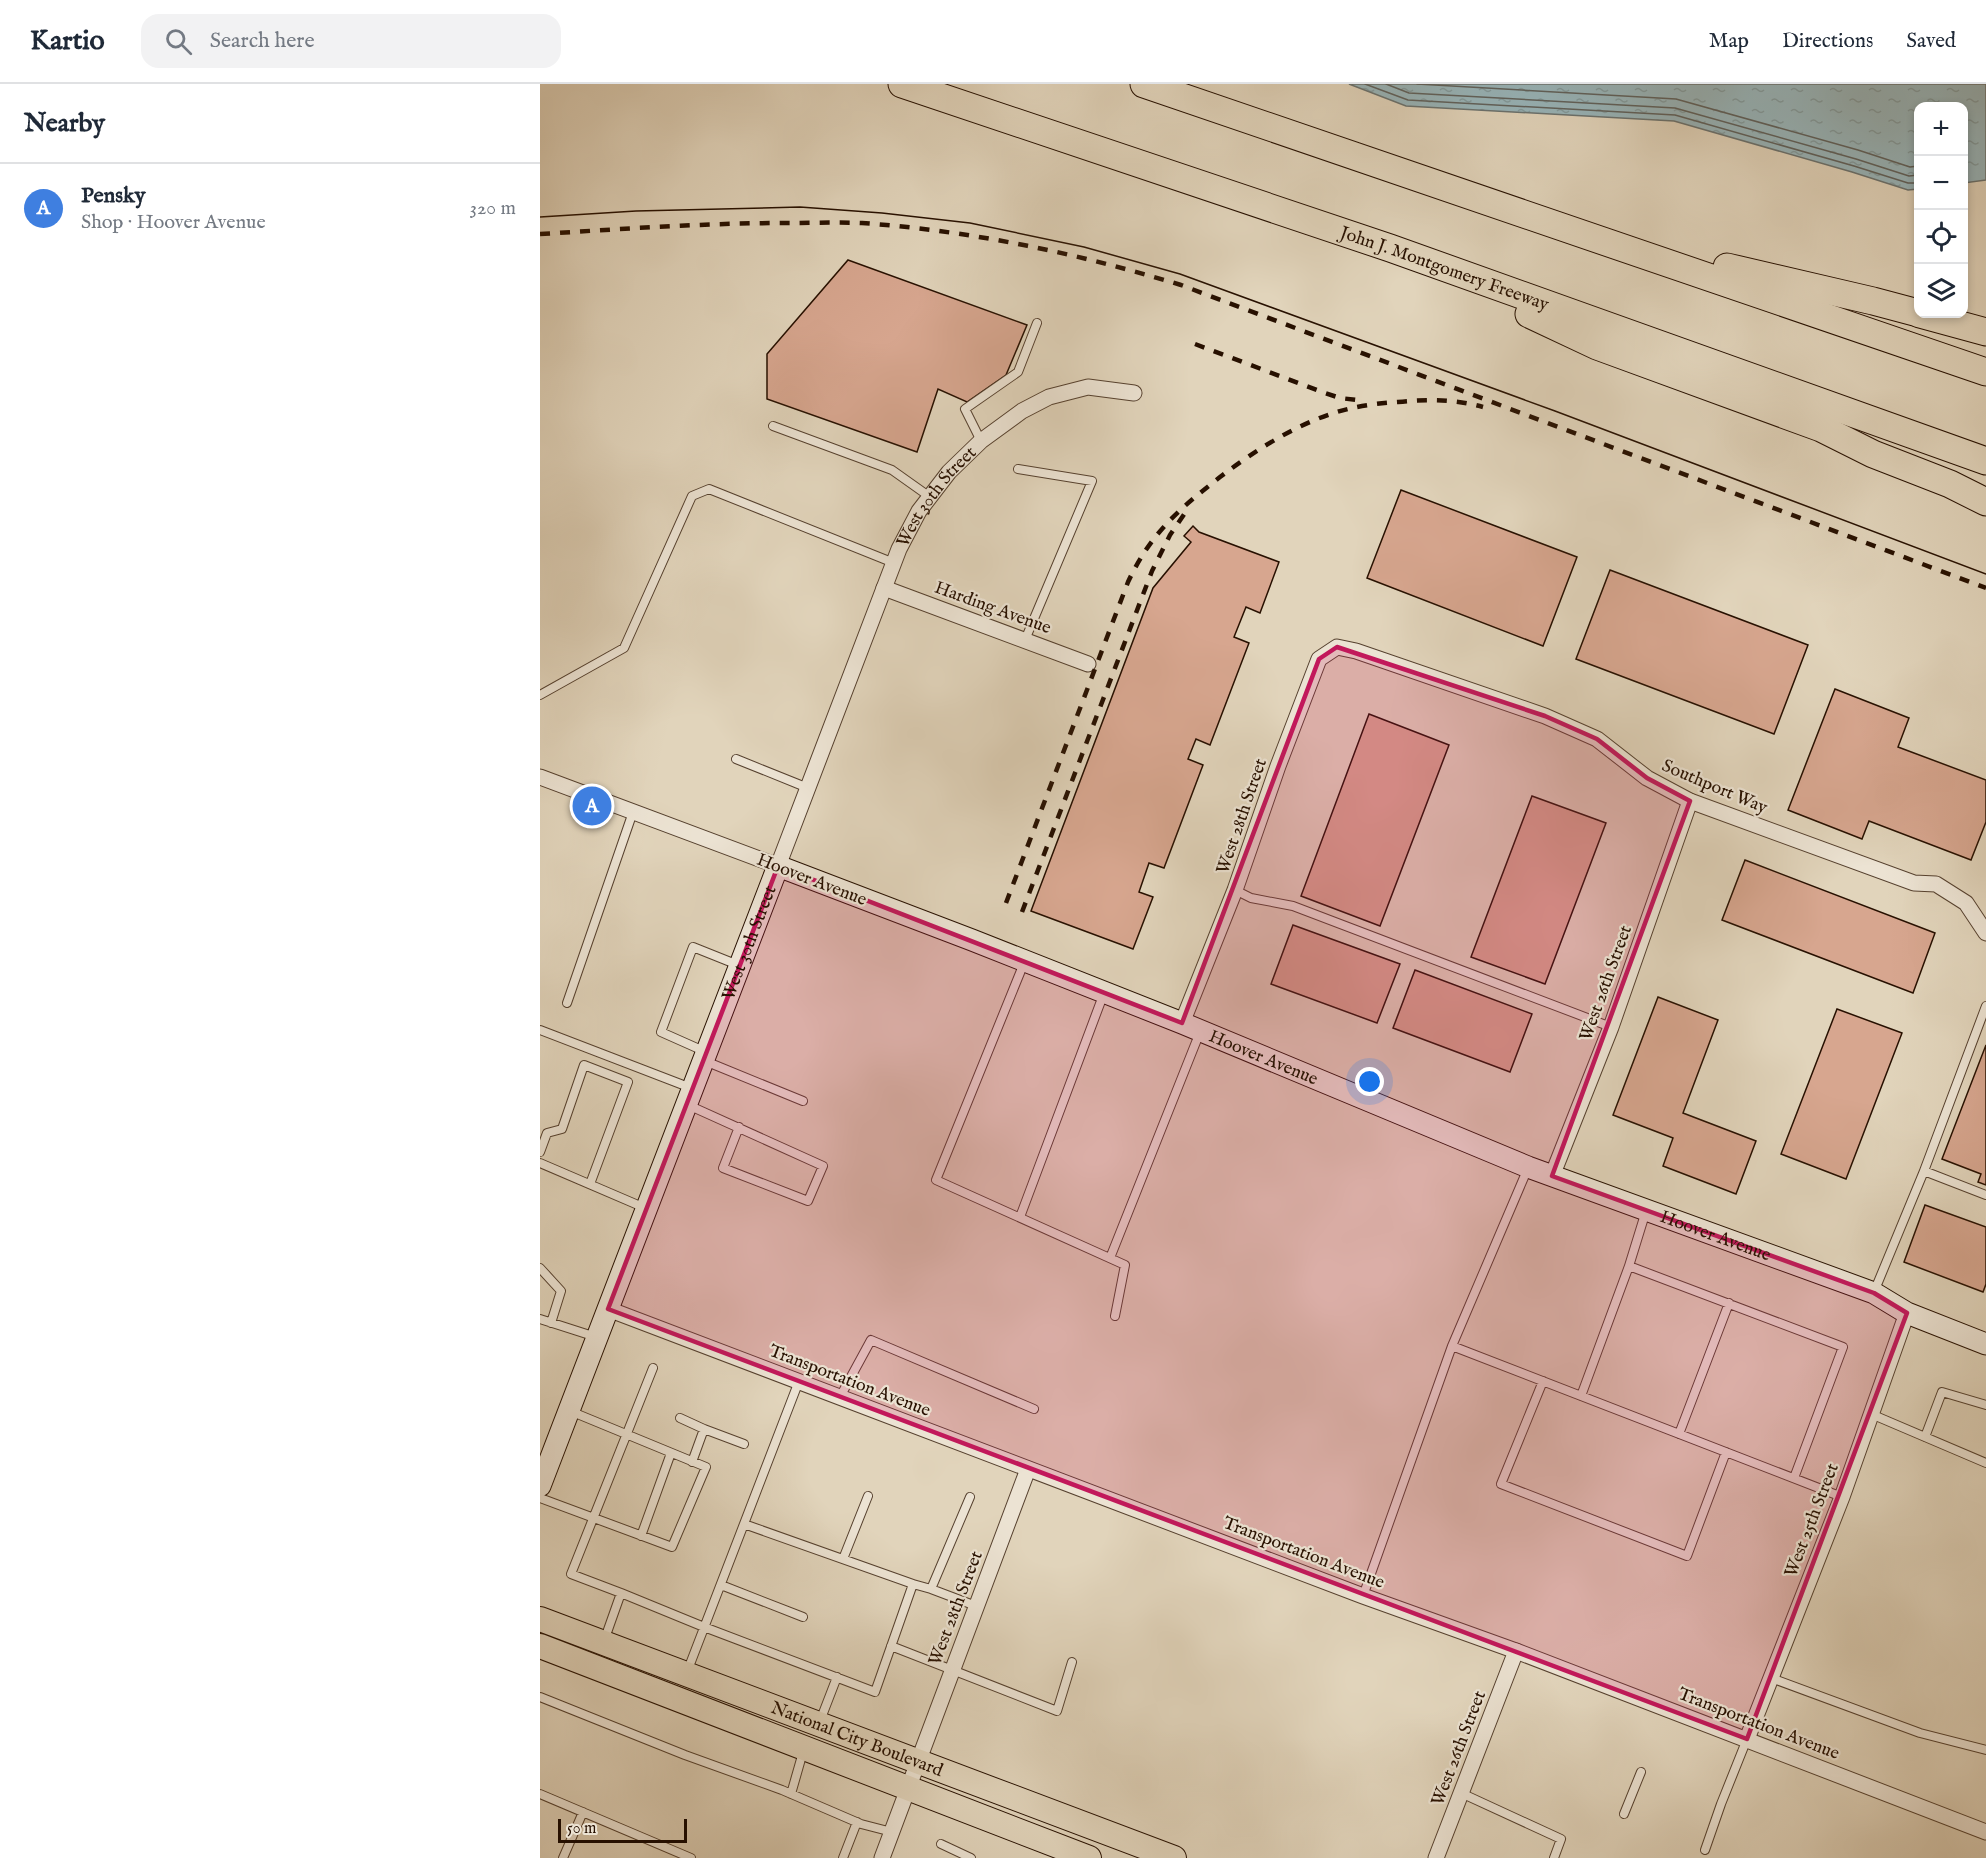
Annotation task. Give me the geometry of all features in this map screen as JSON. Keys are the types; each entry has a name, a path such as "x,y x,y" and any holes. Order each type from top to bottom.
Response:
{"highway":[{"name":"John J. Montgomery Freeway","path":"902,84 1390,248 1986,461"},
{"path":"1144,84 1986,372"},
{"path":"1585,234 1914,312"},
{"path":"1390,248 1597,346 1821,428 1873,454 1950,484 1986,502"},
{"path":"1937,318 1986,332"}],"main road":[{"name":"National City Boulevard","path":"540,1619 1174,1858"},
{"name":"National City Boulevard","path":"540,1646 1089,1858"}],"street":[{"name":"West 30th Street","path":"541,1480 884,588 919,511 949,472 981,441 1022,411 1049,397 1088,387 1134,393"},
{"name":"Harding Avenue","path":"884,588 1088,664"},
{"name":"West 28th Street","path":"1191,1027 1278,766 1319,659 1337,647 1356,651"},
{"name":"Southport Way","path":"1356,651 1545,717 1596,739 1647,778 1690,801 1914,883 1936,884 1966,903 1986,933"},
{"name":"Hoover Avenue","path":"540,777 1104,992 1528,1167 1874,1293 1907,1312 1986,1344"},
{"name":"West 26th Street","path":"1552,1176 1611,1027 1690,801"},
{"name":"Transportation Avenue","path":"608,1309 1363,1596 1748,1739 1986,1832"},
{"name":"West 25th Street","path":"1748,1739 1842,1497 1907,1312"},
{"name":"West 28th Street","path":"882,1858 1028,1469"},
{"name":"West 26th Street","path":"1436,1858 1516,1651"}],"lane":[{"path":"981,441 965,409 1018,372 1037,323"},
{"path":"772,426 892,470 930,497"},
{"path":"1018,469 1092,481 1024,640"},
{"path":"540,695 624,648 692,496 709,489 894,563"},
{"path":"736,759 808,788"},
{"path":"567,1003 633,812"},
{"path":"1235,890 1251,898 1293,906 1611,1027"},
{"path":"740,965 693,947 661,1032 705,1056 802,1101"},
{"path":"1024,961 936,1180 1125,1264 1115,1316"},
{"path":"1020,1218 1104,992"},
{"path":"1874,1293 1924,1171 1986,1006"},
{"path":"1110,1258 1191,1027"},
{"path":"540,1030 690,1096 739,1127 823,1166 808,1201 723,1168 739,1127"},
{"path":"540,1152 547,1133 561,1129 584,1065 628,1082 590,1184"},
{"path":"540,1163 647,1208"},
{"path":"1363,1596 1452,1346 1528,1167"},
{"path":"1924,1171 1986,1195"},
{"path":"1581,1396 1629,1266 1646,1210"},
{"path":"1629,1266 1843,1347 1794,1478"},
{"path":"540,1268 561,1291 552,1323"},
{"path":"1679,1434 1730,1304"},
{"path":"540,1319 597,1337"},
{"path":"840,1396 871,1341 1034,1409"},
{"path":"1452,1346 1842,1497"},
{"path":"653,1368 572,1574 875,1692 913,1584"},
{"path":"686,1674 799,1381"},
{"path":"1543,1382 1501,1484 1665,1548 1687,1556 1726,1452"},
{"path":"1924,1437 1942,1392 1986,1405"},
{"path":"540,1498 672,1547 706,1467 569,1411"},
{"path":"1871,1414 1986,1463"},
{"path":"680,1418 744,1444"},
{"path":"692,1462 704,1429"},
{"path":"641,1536 671,1453"},
{"path":"843,1559 868,1496"},
{"path":"931,1589 970,1497"},
{"path":"744,1524 976,1606"},
{"path":"721,1585 803,1617"},
{"path":"604,1643 621,1593"},
{"path":"891,1646 1057,1711 1072,1662"},
{"path":"819,1724 837,1677"},
{"path":"1771,1678 1920,1733 1986,1750"},
{"path":"540,1697 685,1755 791,1794 857,1822 892,1832"},
{"path":"1705,1850 1748,1739"},
{"path":"791,1794 804,1748"},
{"path":"1624,1814 1641,1772"},
{"path":"1461,1793 1561,1839 1554,1858"},
{"path":"540,1794 691,1858"},
{"path":"563,1858 583,1812"},
{"path":"843,1858 857,1822"},
{"path":"941,1844 971,1858"}],"highlighted area":[{"path":"1337,647 1545,716 1597,739 1647,778 1690,801 1552,1176 1874,1293 1907,1313 1747,1739 608,1309 778,866 1182,1023 1319,659"}],"water":[{"path":"1349,84 1986,84 1986,180 1968,182 1968,102 1914,102 1914,189 1908,190 1674,121 1406,106"}],"building":[{"path":"848,260 1027,325 1006,375 967,402 938,389 917,452 767,399 767,354"},
{"path":"1401,490 1577,557 1543,646 1367,578"},
{"path":"1193,526 1199,532 1279,562 1260,613 1246,607 1234,637 1249,643 1210,745 1196,739 1188,759 1203,765 1164,868 1149,863 1139,892 1153,897 1133,949 1031,911 1153,588 1191,542 1184,536"},
{"path":"1610,570 1808,645 1774,734 1576,659"},
{"path":"1835,689 1909,718 1898,747 1986,780 1986,822 1971,860 1869,821 1862,839 1788,810"},
{"path":"1369,714 1449,745 1380,926 1301,896"},
{"path":"1532,796 1606,823 1545,984 1471,957"},
{"path":"1745,860 1935,933 1913,993 1722,920"},
{"path":"1293,925 1400,964 1377,1023 1271,984"},
{"path":"1415,970 1532,1014 1510,1072 1393,1028"},
{"path":"1658,997 1718,1020 1683,1113 1756,1141 1736,1194 1663,1166 1673,1138 1613,1115"},
{"path":"1837,1009 1902,1033 1846,1179 1781,1154"},
{"path":"1986,1045 1986,1185 1978,1182 1981,1174 1942,1159"},
{"path":"1925,1205 1986,1227 1986,1284 1983,1292 1904,1262"}],"tram line":[{"path":"540,217 636,211 800,207 970,223 1084,247 1180,274 1555,411 1986,574"}],"railway":[{"path":"540,234 724,224 862,223 984,238 1063,253 1181,285 1986,588"},
{"path":"1195,344 1322,392 1340,398 1365,401"},
{"path":"1006,903 1128,582 1146,550 1178,512 1249,456 1297,428 1331,414 1366,405 1419,400 1451,401 1483,407"},
{"path":"1022,912 1152,571 1170,535 1185,513"}],"place":[{"name":"Pensky","path":"592,806"}]}
